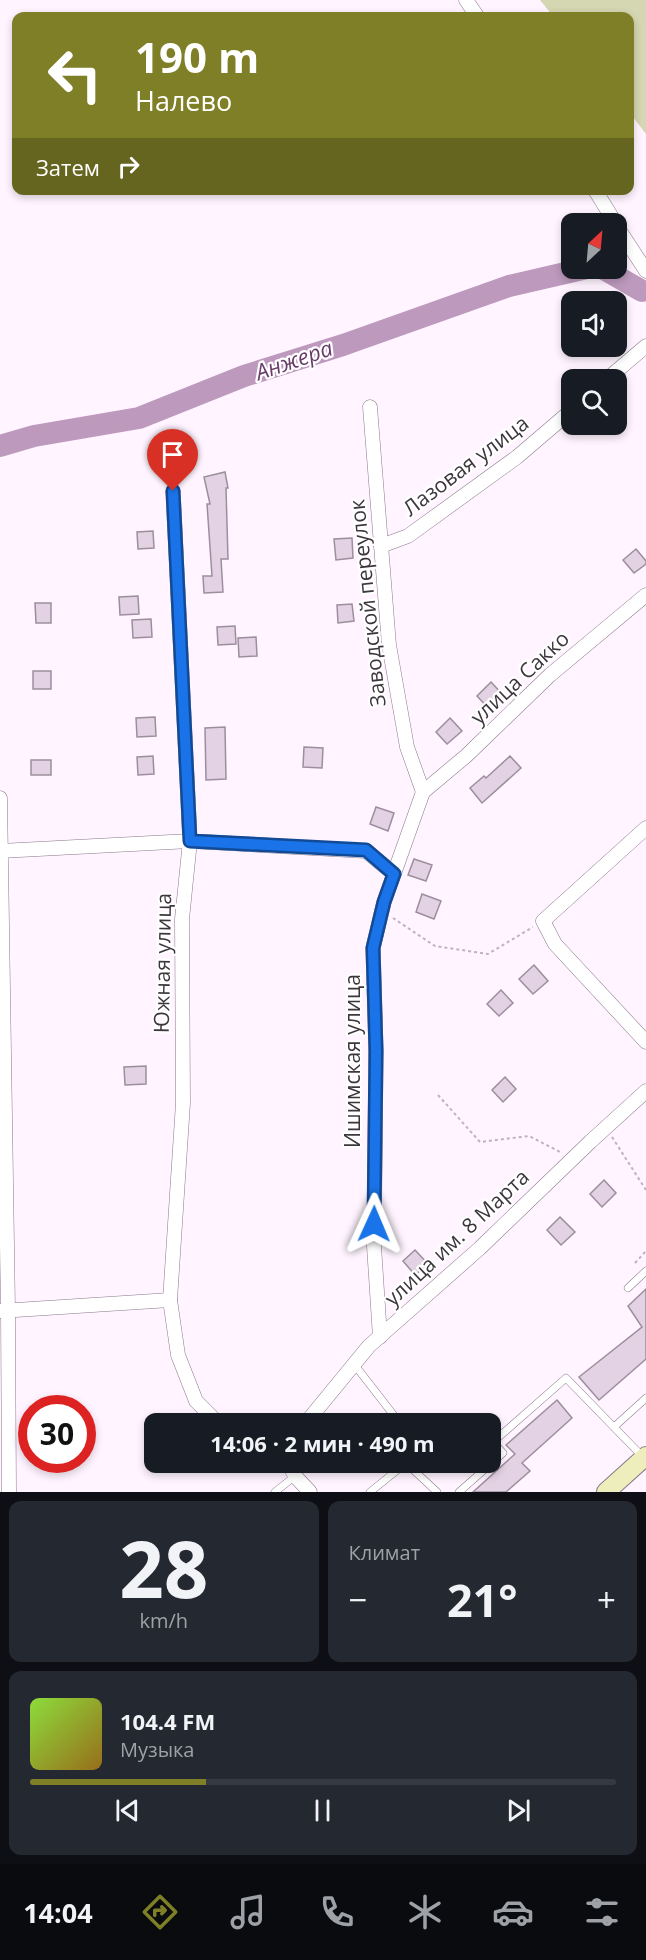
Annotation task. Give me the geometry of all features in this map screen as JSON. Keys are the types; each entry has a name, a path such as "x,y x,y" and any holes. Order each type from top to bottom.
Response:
{"street":[{"path":"598,195 609,213"},
{"path":"627,241 646,271"},
{"path":"619,369 646,346"},
{"name":"Заводской переулок","path":"370,407 389,645 407,747 423,792"},
{"name":"Лазовая улица","path":"381,546 408,536 517,457 561,419"},
{"name":"Южная улица","path":"173,491 190,841 182,919 183,1103 170,1300 178,1355 196,1401 208,1413"},
{"name":"улица Сакко","path":"423,792 466,756 550,675 646,595"},
{"name":"Ишимская улица","path":"380,1337 374,1246 376,1051 373,948 384,902 423,792"},
{"path":"0,798 4,1311 9,1492"},
{"path":"646,828 543,921 555,944 646,1042"},
{"path":"0,851 190,841 366,850 394,874"},
{"name":"улица им. 8 Марта","path":"314,1413 354,1364 380,1337 480,1248 646,1091"},
{"path":"4,1311 170,1300"},
{"path":"606,1492 645,1457"},
{"path":"294,1473 310,1492"}],"lane":[{"path":"628,1288 646,1271"},
{"path":"354,1364 392,1413"},
{"path":"459,1492 503,1453 493,1442 566,1378 645,1457"},
{"path":"614,1427 646,1398"},
{"path":"370,1492 406,1463 437,1492"},
{"path":"275,1492 295,1476"}],"path":[{"path":"384,902 387,913 435,946 488,954 543,921"},
{"path":"438,1095 480,1142 529,1136 573,1158"},
{"path":"606,1127 646,1190"},
{"path":"635,1263 646,1251"}],"green space":[{"path":"540,0 646,0 646,134 634,118 634,12 550,12"}],"building":[{"path":"225,472 228,488 226,488 228,559 221,559 223,592 204,593 203,576 212,576 207,504 210,504 204,477"},
{"path":"153,531 154,548 138,549 137,532"},
{"path":"352,538 353,558 336,560 334,539"},
{"path":"636,549 646,564 634,573 623,560"},
{"path":"138,596 139,614 120,615 119,597"},
{"path":"35,603 51,603 51,623 36,623"},
{"path":"352,604 354,621 338,623 337,605"},
{"path":"151,619 152,637 133,638 132,620"},
{"path":"235,626 236,644 218,645 217,627"},
{"path":"256,637 257,656 239,657 238,638"},
{"path":"33,671 51,671 51,689 33,689"},
{"path":"491,682 504,696 490,710 477,696"},
{"path":"155,717 156,736 137,737 136,718"},
{"path":"450,718 462,731 447,744 436,732"},
{"path":"225,727 226,779 206,780 205,728"},
{"path":"304,747 323,748 322,768 303,767"},
{"path":"153,756 154,774 138,775 137,757"},
{"path":"510,756 521,768 482,803 470,788 484,776 486,778"},
{"path":"31,760 51,760 51,775 31,775"},
{"path":"376,807 394,813 388,831 370,824"},
{"path":"414,859 432,865 426,881 408,875"},
{"path":"422,894 441,901 434,919 416,912"},
{"path":"534,965 548,981 533,994 519,979"},
{"path":"501,990 513,1003 499,1016 487,1004"},
{"path":"146,1066 146,1084 125,1085 124,1067"},
{"path":"505,1077 516,1089 503,1102 492,1090"},
{"path":"604,1180 616,1193 602,1207 590,1194"},
{"path":"560,1217 575,1232 561,1245 547,1230"},
{"path":"415,1250 428,1264 415,1275 403,1261"},
{"path":"646,1289 646,1359 599,1400 579,1377 642,1327 628,1306"},
{"path":"557,1400 572,1418 522,1463 530,1471 506,1492 473,1492 494,1473 501,1473 501,1467 515,1454 506,1445"}],"waterway":[{"name":"Анжера","path":"0,446 34,436 139,418 244,376 343,345 509,286 561,274"},
{"name":"Анжера","path":"621,279 642,291"}],"route":[{"path":"173,491 190,841 366,850 394,874 384,902 373,948 376,1051 374,1224"}]}
